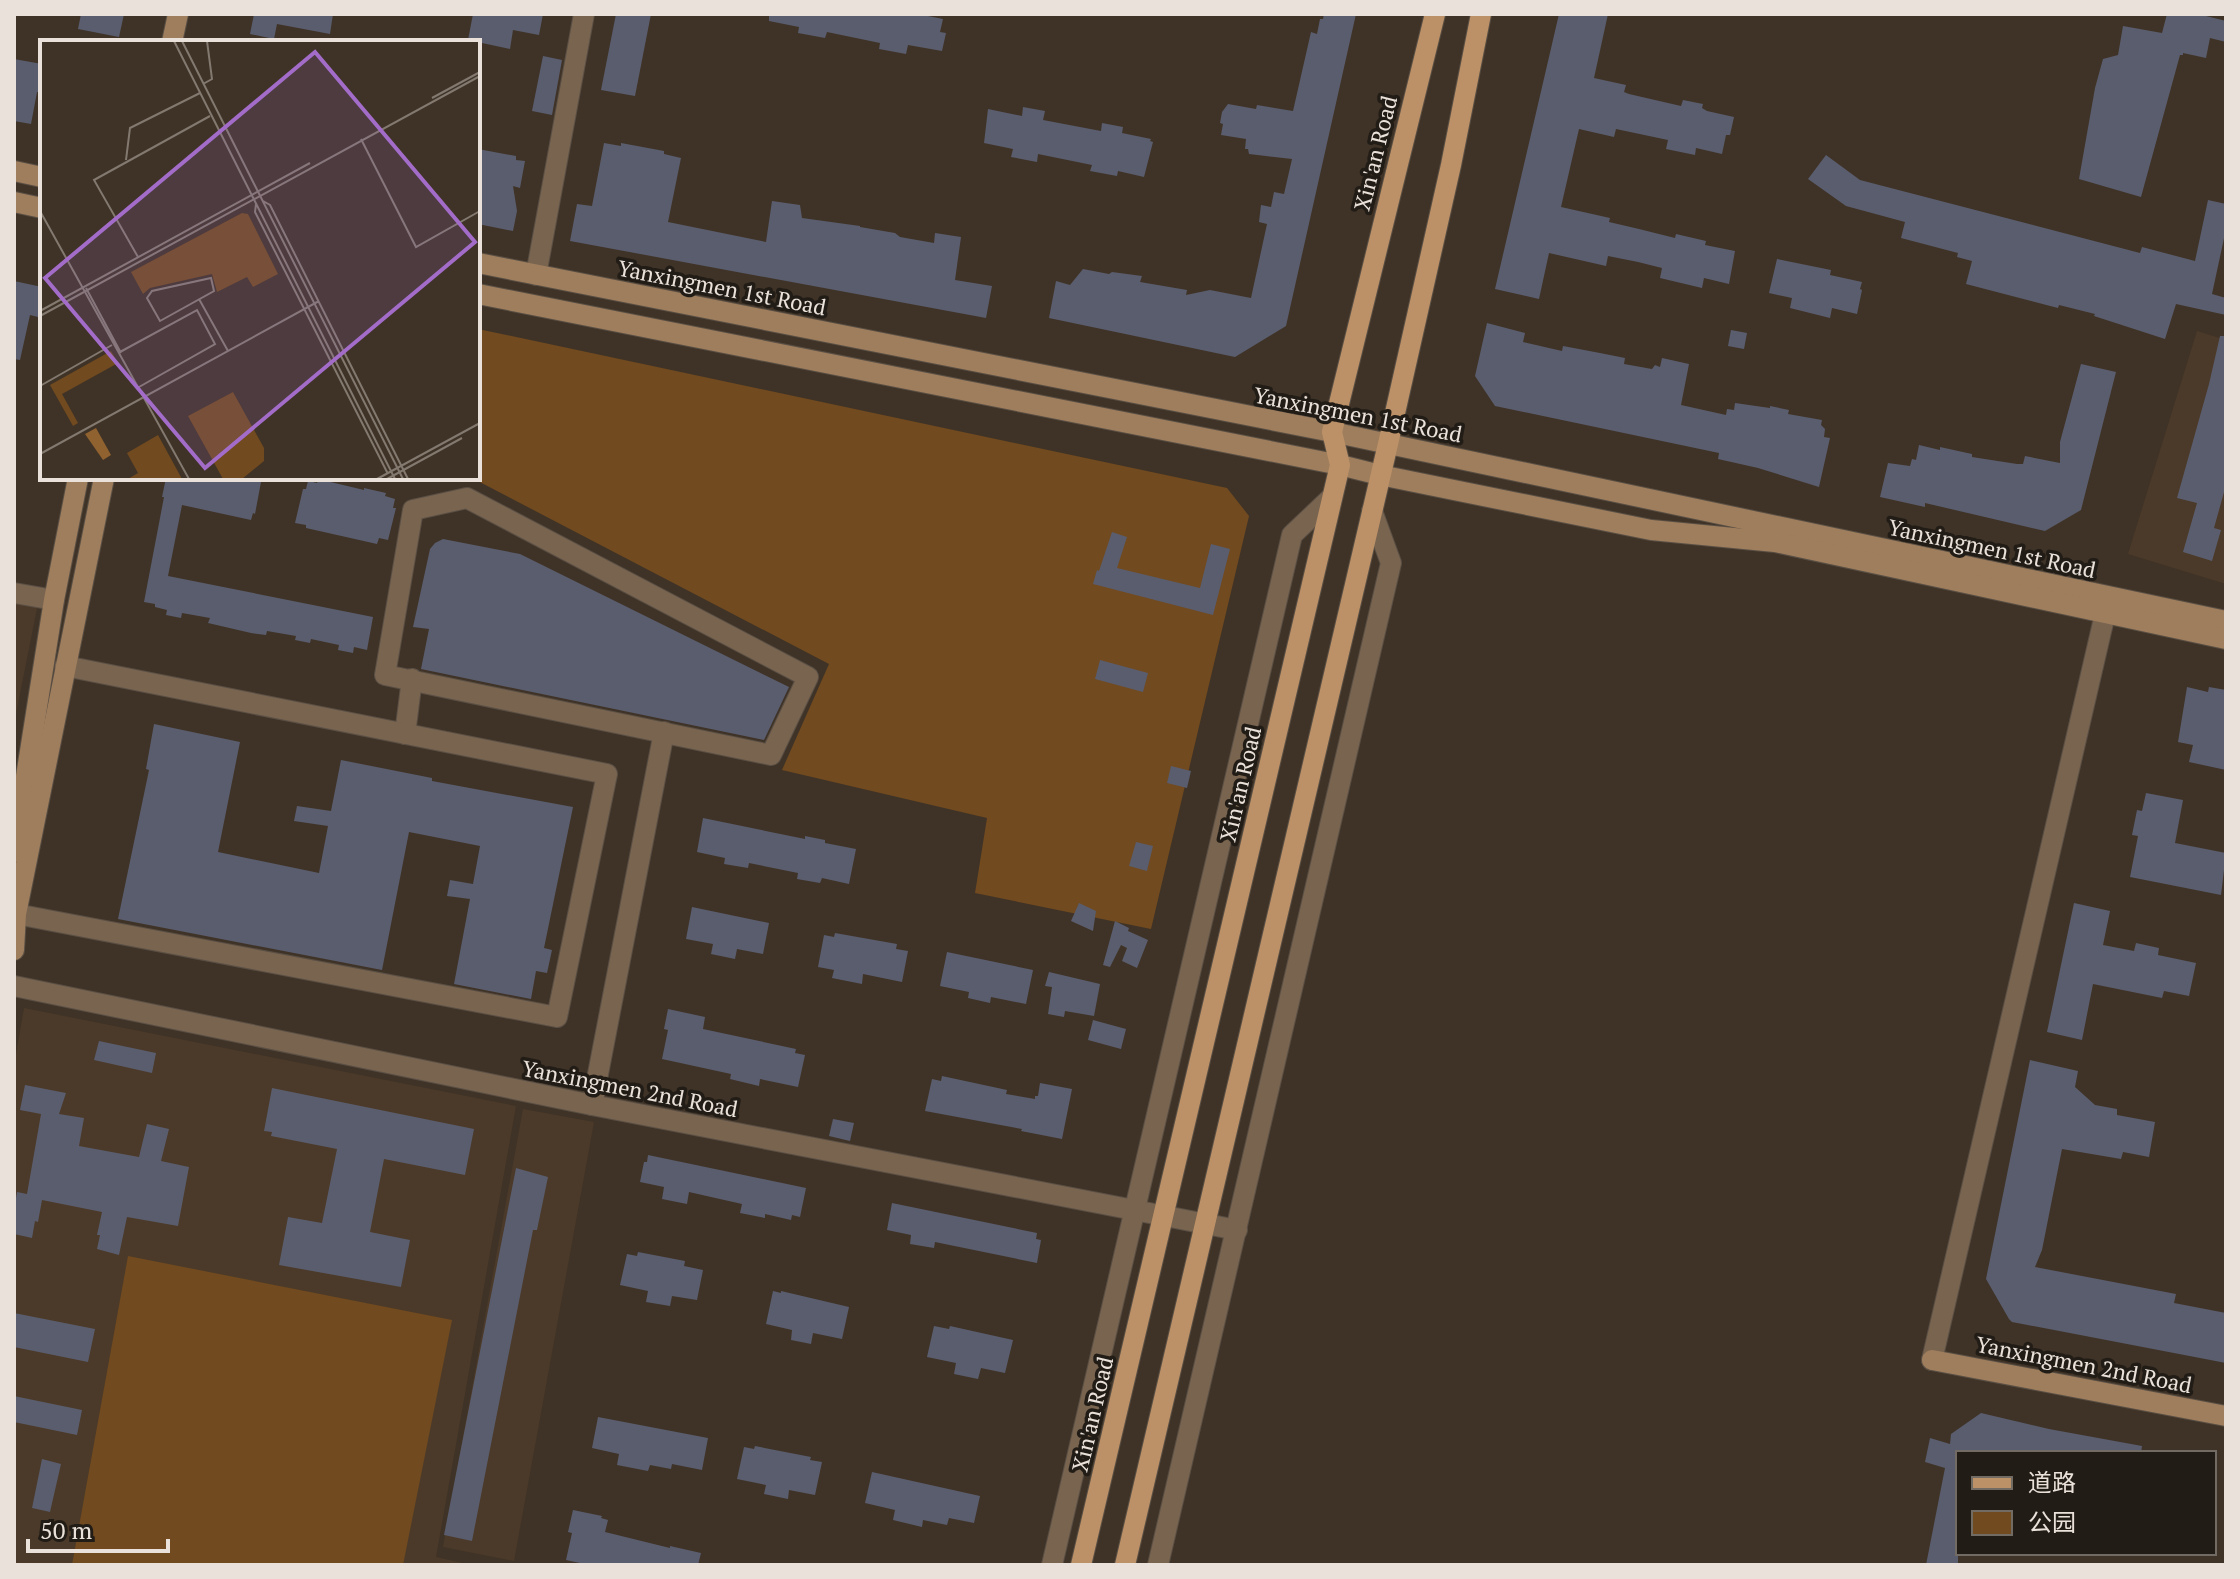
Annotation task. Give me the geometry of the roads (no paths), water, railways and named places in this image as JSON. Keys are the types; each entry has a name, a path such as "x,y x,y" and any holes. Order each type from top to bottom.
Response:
{"main road":[{"name":"Xin'an Road","path":"1081,1565 1340,465 1332,432 1435,14"},
{"path":"1125,1565 1388,444 1451,165 1481,14"}],"street":[{"path":"172,40 178,14"},
{"path":"536,275 584,14"},
{"path":"14,171 40,177"},
{"path":"14,202 40,208"},
{"name":"Yanxingmen 1st Road","path":"480,263 1388,444 2107,605 2226,639"},
{"name":"Yanxingmen 1st Road","path":"480,294 1651,530 1775,542 2107,605 2226,621"},
{"path":"14,852 54,600 78,480"},
{"path":"14,950 16,914 104,480"},
{"path":"1052,1565 1292,535 1332,497"},
{"path":"467,498 808,677 771,755 664,732 385,675 413,510 467,498"},
{"path":"1158,1565 1391,563 1372,511"},
{"path":"14,593 54,600"},
{"name":"Yanxingmen 2nd Road","path":"2107,605 1932,1360 2226,1416"},
{"path":"16,914 557,1017 607,774 65,666"},
{"path":"405,734 412,679"},
{"path":"592,1105 664,732"},
{"name":"Yanxingmen 2nd Road","path":"14,986 592,1105 1237,1230"}]}
